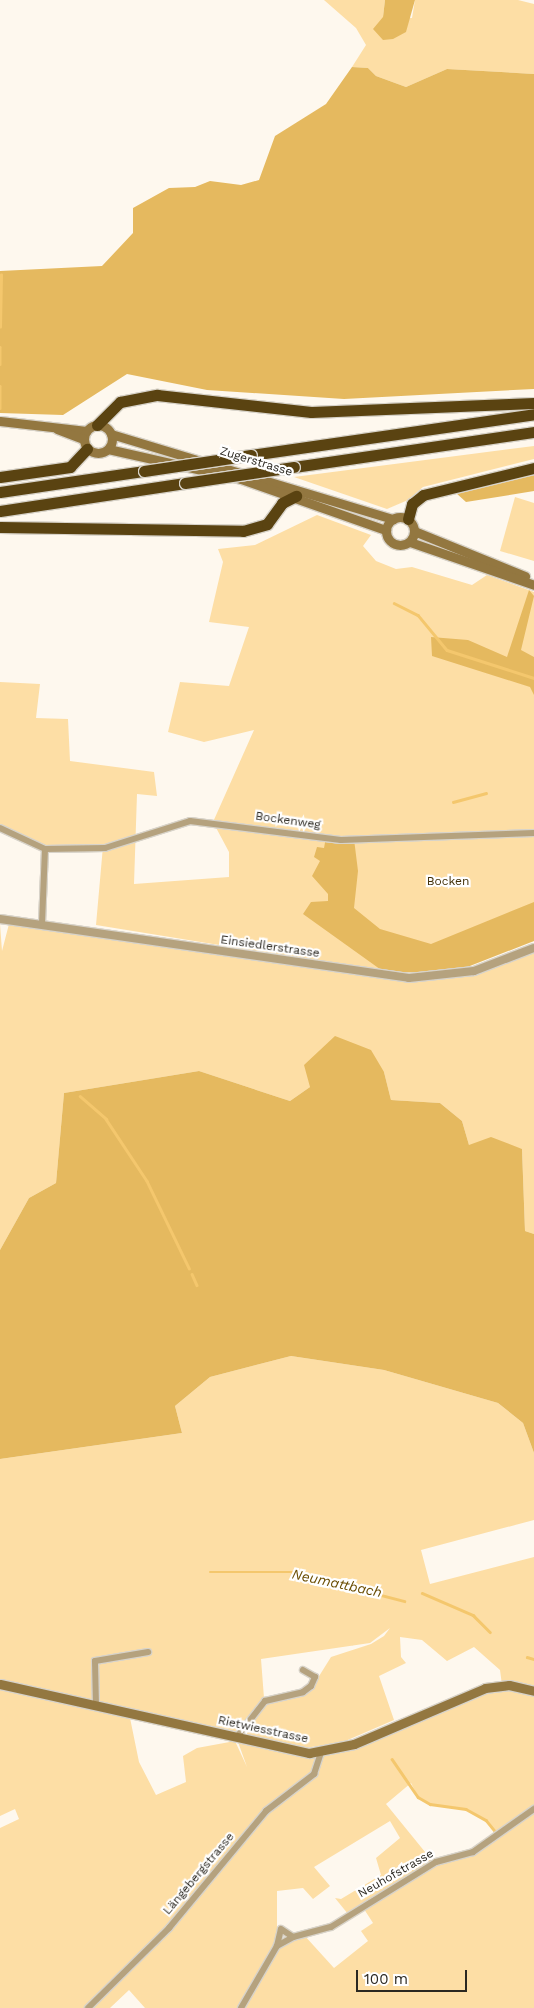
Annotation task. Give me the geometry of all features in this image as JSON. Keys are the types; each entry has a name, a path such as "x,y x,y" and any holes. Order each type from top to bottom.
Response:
{"highway":[{"path":"97,425 120,402 157,395 311,412 534,403"},
{"path":"0,492 534,414"},
{"path":"0,511 534,432"},
{"path":"0,477 70,467 85,439"},
{"path":"408,519 412,504 423,495 534,468"},
{"path":"0,527 243,531 267,524 283,501 296,496"}],"main road":[{"name":"Zugerstrasse","path":"0,421 57,429 85,439 95,454 108,449 296,496 386,530 394,544 410,542 534,585"},
{"name":"Zugerstrasse","path":"97,425 111,434 393,519 408,519"},
{"path":"85,439 97,425"},
{"path":"108,449 111,434"},
{"path":"386,530 393,519"},
{"path":"408,519 414,531 534,580"},
{"path":"410,542 414,531"},
{"name":"Rietwiesstrasse","path":"0,1684 288,1751 321,1753 354,1744 485,1688 509,1685 534,1691"}],"street":[{"name":"Bockenweg","path":"0,828 45,849 105,848 190,821 341,840 534,833"},
{"path":"42,925 45,849"},
{"name":"Einsiedlerstrasse","path":"0,919 409,978 474,971 534,948"},
{"path":"96,1706 95,1661 148,1652"},
{"path":"236,1738 265,1701 303,1692 311,1686 315,1677 303,1670"},
{"name":"Längebergstrasse","path":"88,2008 169,1928 266,1811 314,1774 321,1753"},
{"name":"Neuhofstrasse","path":"277,1946 293,1937 331,1927 436,1862 473,1852 534,1809"},
{"name":"Neuhofstrasse","path":"241,2008 277,1946 281,1929 293,1937"}],"green space":[{"path":"324,0 385,0 383,17 412,18 415,0 518,0 534,4 534,74 447,69 406,87 376,76 368,68 352,67 366,45 356,28"},
{"path":"534,446 534,459 423,487 408,500 387,509 294,477"},
{"path":"515,497 534,503 534,561 500,551"},
{"name":"Bocken","path":"317,515 371,535 363,546 376,561 396,569 412,567 472,585 487,575 534,592 534,941 384,972 96,925 103,846 75,849 44,845 0,826 0,682 40,684 36,718 68,719 70,761 154,772 157,796 137,794 134,884 229,877 229,852 213,822 254,730 204,742 168,732 180,682 229,686 249,627 209,622 223,562 218,549 255,545"},
{"path":"0,924 2,951 9,924 425,978 480,973 534,949 534,1234 525,1231 522,1149 469,1145 462,1121 440,1103 391,1100 384,1072 310,1087 290,1101 199,1071 64,1093 56,1183 29,1198 0,1250"},
{"path":"291,1356 384,1370 498,1403 523,1423 534,1453 534,1520 421,1550 430,1584 534,1557 534,2008 145,2008 129,1990 110,2008 0,2008 0,1828 19,1819 15,1809 0,1816 0,1684 129,1713 139,1762 156,1795 186,1782 183,1756 197,1748 235,1741 247,1767 238,1742 316,1756 319,1764 321,1753 502,1685 500,1670 474,1647 447,1661 422,1640 400,1637 401,1657 406,1663 379,1676 394,1720 343,1742 305,1748 243,1734 267,1702 311,1689 331,1657 371,1644 384,1636 390,1628 370,1643 261,1659 264,1698 233,1734 0,1681 0,1459 182,1433 175,1406 210,1377","holes":["411,1783 418,1797 430,1804 466,1809 486,1820 497,1834 473,1852 434,1863 386,1804","390,1821 400,1838 376,1858 381,1875 341,1899 335,1898 348,1914 362,1906 373,1923 361,1931 368,1941 334,1968 304,1935 277,1946 277,1891 303,1888 313,1899 330,1886 314,1867"]}],"shaded area":[{"path":"385,0 415,0 406,32 393,39 383,40 373,29 383,17"},
{"path":"352,67 368,68 376,76 406,87 447,69 534,74 534,389 344,399 207,390 127,374 63,415 0,413 0,271 102,266 133,233 133,208 169,188 195,187 210,181 241,185 259,180 275,136 326,104"},
{"path":"534,474 534,491 466,502 456,493"},
{"path":"529,590 534,596 521,650 534,657 534,695 530,687 432,656 431,637 468,640 507,657"},
{"path":"326,837 354,839 358,871 354,908 380,929 431,944 534,902 534,941 452,973 384,972 303,914 311,902 328,901 328,894 312,876 320,861 314,857 317,847 324,848"},
{"path":"335,1036 371,1050 384,1072 391,1100 440,1103 462,1121 469,1145 491,1137 522,1149 525,1231 534,1234 534,1453 523,1423 498,1403 384,1370 291,1356 210,1377 175,1406 182,1433 0,1459 0,1250 29,1198 56,1183 64,1093 199,1071 290,1101 310,1087 304,1065"}],"waterway":[{"path":"0,327 1,275"},
{"path":"0,347 0,364"},
{"path":"0,386 0,408"},
{"path":"394,603 418,615 447,650 534,678"},
{"path":"453,802 486,793"},
{"path":"80,1096 106,1119 147,1181 189,1268"},
{"path":"192,1274 197,1285"},
{"name":"Neumattbach","path":"210,1572 292,1572 404,1601"},
{"name":"Neumattbach","path":"422,1593 473,1615 490,1632"},
{"name":"Neumattbach","path":"527,1657 534,1659"},
{"path":"392,1759 418,1797 430,1804 466,1809 486,1820 494,1830"}]}
